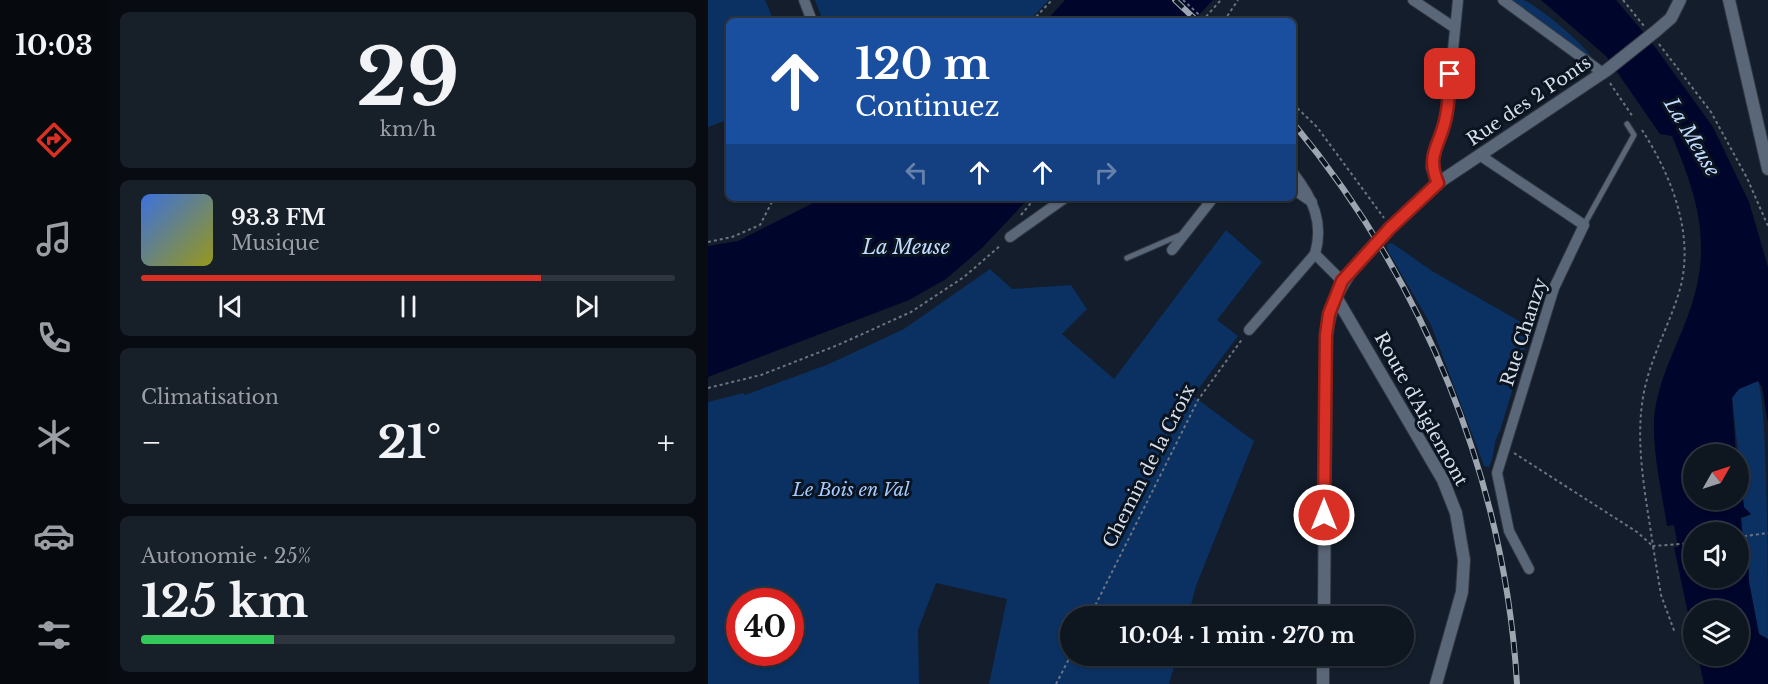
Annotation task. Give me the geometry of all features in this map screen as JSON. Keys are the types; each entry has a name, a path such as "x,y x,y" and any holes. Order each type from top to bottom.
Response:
{"street":[{"path":"804,0 811,18"},
{"path":"1413,0 1455,28"},
{"path":"1438,183 1431,167 1433,154 1446,120 1458,0"},
{"path":"1503,0 1605,71"},
{"name":"Rue des 2 Ponts","path":"1342,281 1390,228 1438,183 1605,71 1671,18 1680,0"},
{"path":"1727,1 1768,166"},
{"path":"1481,156 1584,225"},
{"path":"1249,330 1315,254 1320,237 1312,202 1296,178"},
{"path":"1296,191 1312,202"},
{"path":"1010,237 1061,201"},
{"path":"1172,250 1211,201"},
{"name":"Rue Chanzy","path":"1529,569 1509,531 1497,473 1554,288 1584,225"},
{"path":"1315,254 1342,281 1326,335 1324,606"},
{"name":"Route d'Aiglemont","path":"1336,297 1443,480 1456,513 1464,560 1462,592 1436,684"},
{"path":"1323,666 1323,684"}],"lane":[{"path":"1584,225 1634,135 1627,124"},
{"path":"1127,258 1186,233"}],"path":[{"path":"1035,18 1052,0"},
{"path":"1183,0 1201,18"},
{"path":"1206,18 1221,0"},
{"path":"1226,18 1238,0"},
{"path":"1623,0 1653,34 1711,112 1747,178 1768,226"},
{"path":"1605,71 1633,117"},
{"path":"1296,107 1317,127 1390,228"},
{"path":"1639,126 1654,149 1671,187 1682,224 1685,250 1679,290 1658,341 1643,394 1642,462 1653,546 1661,595 1675,633"},
{"path":"708,242 732,237 760,225 772,201"},
{"path":"708,388 761,375 838,345 911,312 963,277 1010,237"},
{"name":"Chemin de la Croix","path":"1095,606 1198,400 1249,330"},
{"path":"1504,446 1637,532 1653,546 1683,544"},
{"path":"1749,536 1768,533"},
{"path":"1056,684 1065,666"}],"green space":[{"path":"708,0 765,0 773,18 726,18 726,120 708,127"},
{"path":"815,0 1049,0 1032,18 822,18"},
{"path":"1503,0 1523,0 1540,10 1576,40 1596,66"},
{"name":"Le Bois en Val","path":"1226,230 1262,262 1217,320 1238,336 1193,396 1254,441 1196,586 1191,606 1060,606 1060,666 1174,666 1169,684 989,684 1007,599 936,583 918,630 919,684 708,684 708,402 743,393 745,395 829,364 904,329 990,269 1012,289 1071,285 1087,309 1062,334 1114,379"},
{"path":"1392,243 1432,271 1531,328 1489,467 1484,466 1431,325 1388,251 1387,244"},
{"path":"1758,381 1761,397 1766,462 1768,639 1759,634 1749,582 1749,522 1741,522 1741,518 1751,515 1746,510 1749,510 1749,444 1737,444 1732,397 1739,389"}],"water":[{"path":"1065,0 1213,0 1196,18 1049,18"},
{"name":"La Meuse","path":"1541,0 1616,0 1650,40 1713,127 1749,202 1768,267 1768,423 1762,387 1758,381 1739,389 1732,398 1735,444 1683,444 1683,510 1747,510 1751,514 1741,518 1741,522 1683,522 1683,588 1749,588 1749,582 1759,634 1768,639 1768,684 1704,684 1700,666 1749,666 1749,600 1685,600 1674,547 1678,547 1674,525 1667,526 1656,461 1655,408 1661,384 1693,300 1699,275 1701,252 1696,207 1682,161 1672,136 1660,134 1606,56"},
{"name":"La Meuse","path":"817,201 1026,201 983,247 946,279 909,300 708,377 708,246 738,241"}],"railway":[{"path":"1175,0 1194,18"},
{"path":"1296,127 1339,184 1381,248 1418,315 1449,386 1475,458 1495,532 1509,608 1517,684"}],"route":[{"path":"1324,515 1326,335 1329,314 1342,281 1390,228 1438,183 1431,167 1433,154 1446,120 1450,74"}]}
